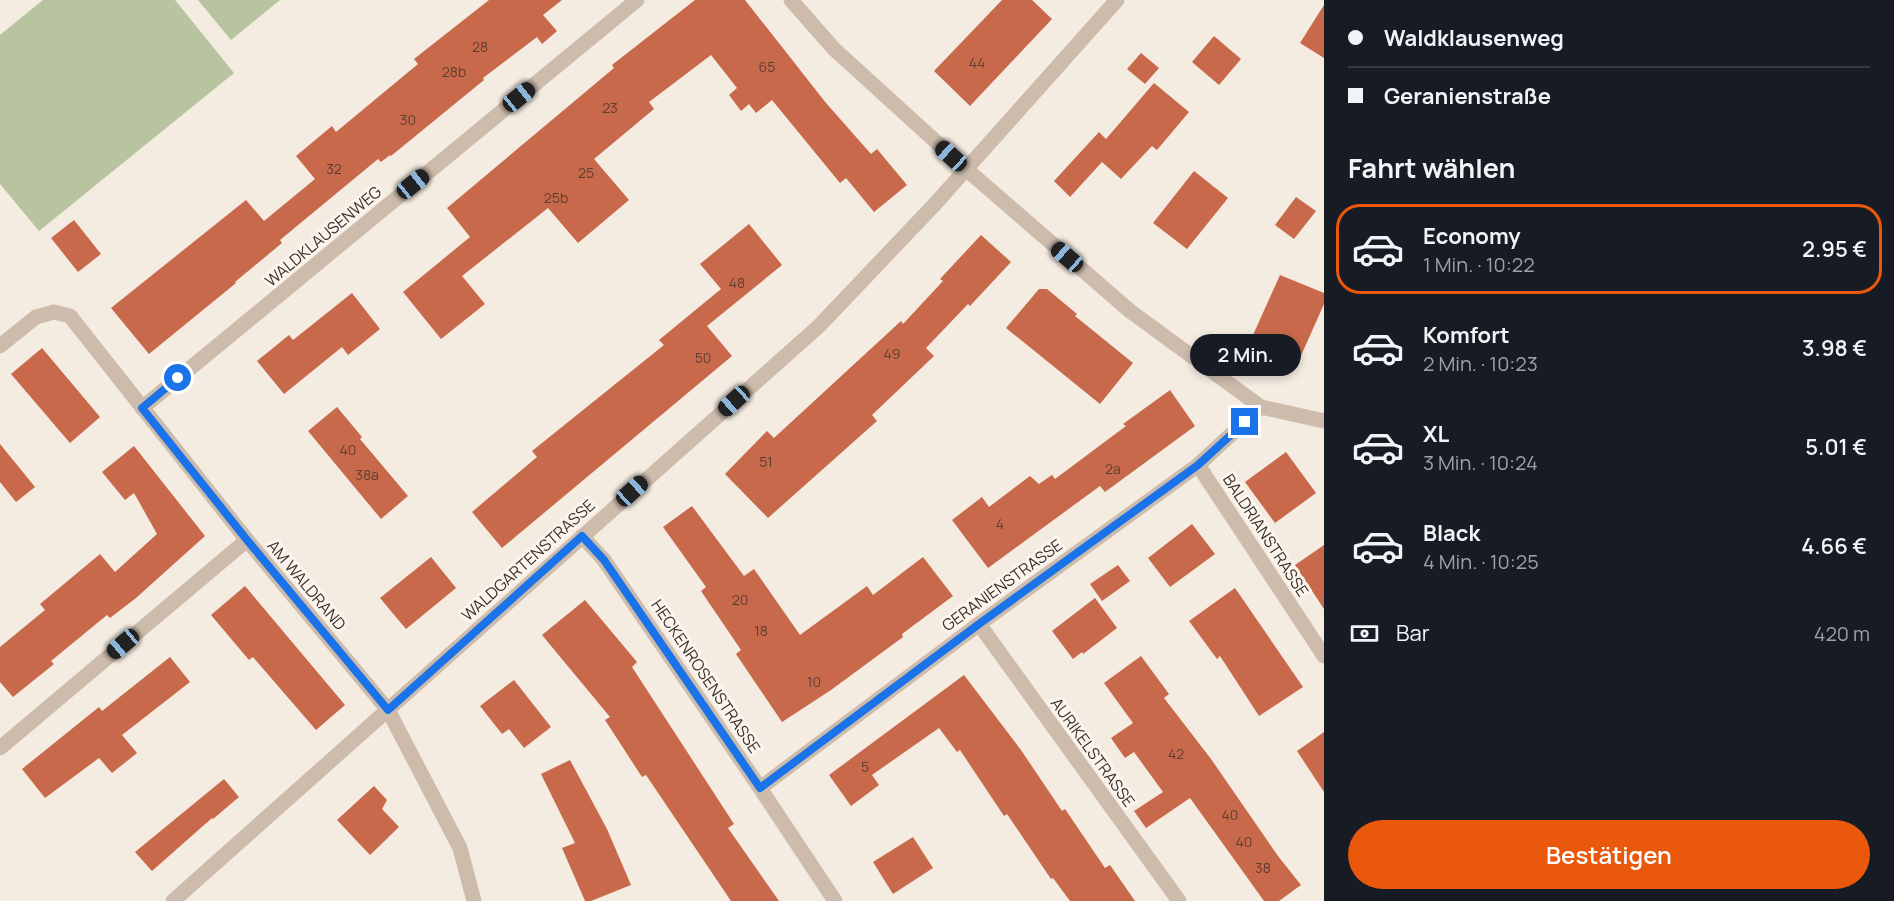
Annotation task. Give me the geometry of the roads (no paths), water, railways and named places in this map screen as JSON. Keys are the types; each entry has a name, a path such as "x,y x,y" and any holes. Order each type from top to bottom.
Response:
{"street":[{"name":"WALDKLAUSENWEG","path":"142,408 637,0"},
{"path":"791,0 834,49 966,169 1130,311 1261,407 1324,421"},
{"name":"WALDGARTENSTRASSE","path":"173,901 819,326 880,264 1118,0"},
{"name":"AM WALDRAND","path":"0,346 36,317 54,312 70,316 247,540 388,710 460,848 474,901"},
{"name":"GERANIENSTRASSE","path":"760,788 979,624 1198,465 1261,407"},
{"name":"BALDRIANSTRASSE","path":"1198,465 1324,656"},
{"name":"HECKENROSENSTRASSE","path":"582,536 604,560 835,901"},
{"path":"0,748 247,540"},
{"name":"AURIKELSTRASSE","path":"979,624 1179,901"}]}
